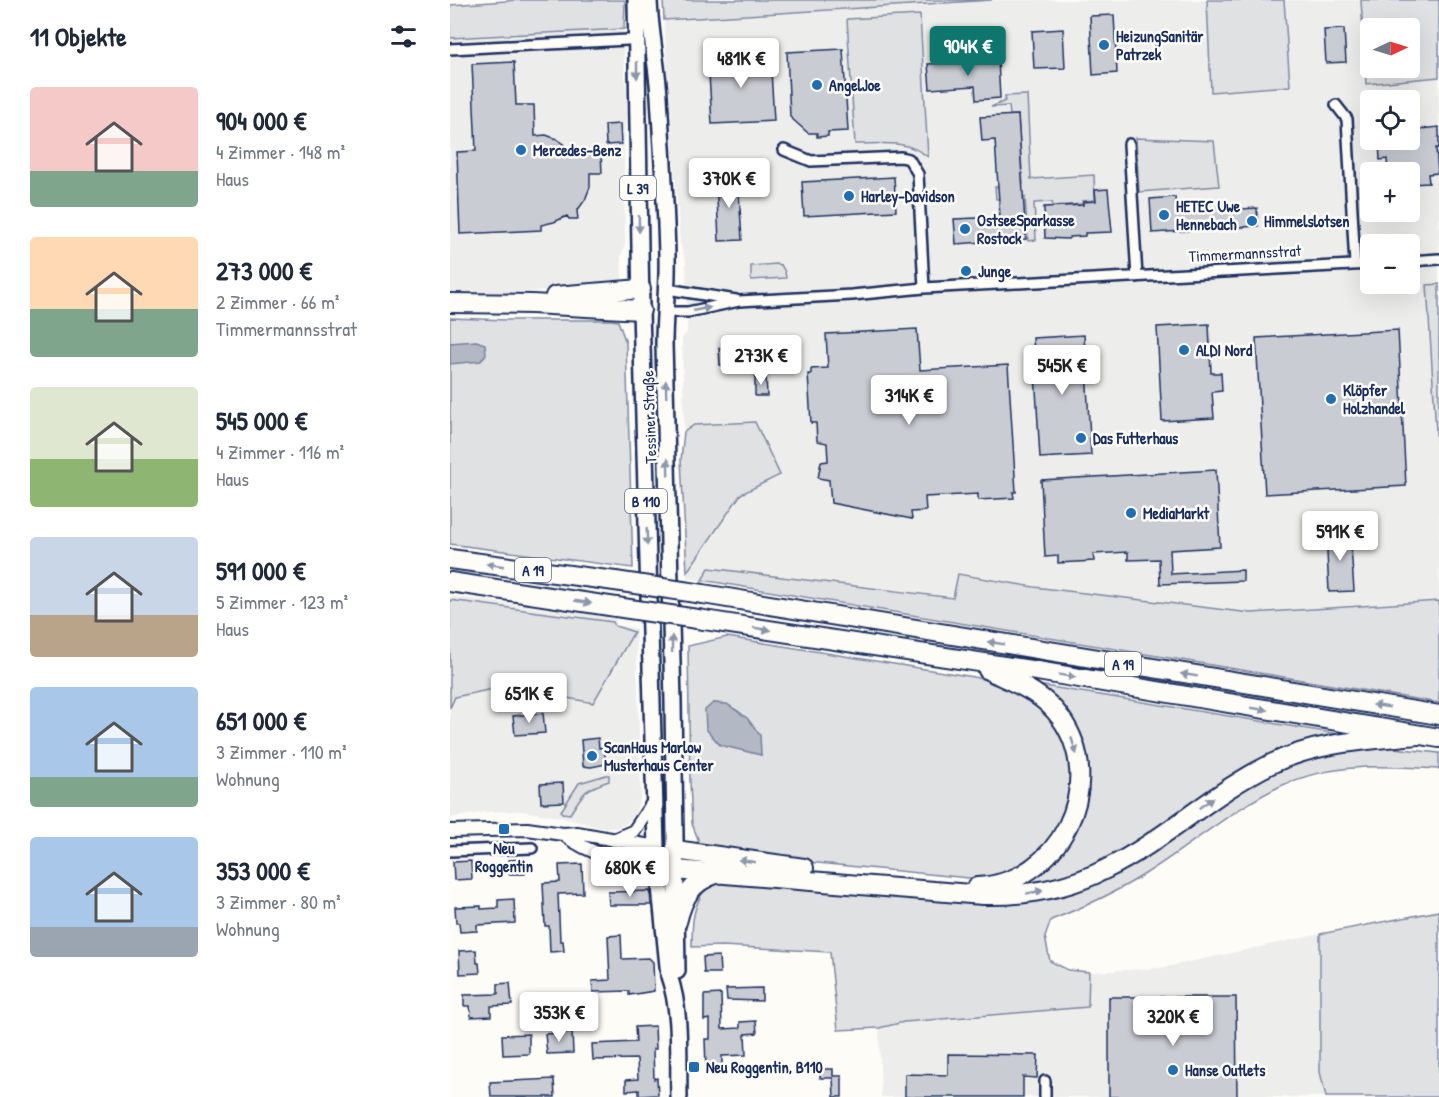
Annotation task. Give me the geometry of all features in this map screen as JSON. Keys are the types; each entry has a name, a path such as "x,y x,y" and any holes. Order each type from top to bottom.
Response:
{"highway":[{"path":"475,303 641,289"},
{"path":"450,303 641,310"},
{"name":"A 19","path":"450,559 703,594 1439,715"},
{"name":"A 19","path":"450,582 967,661 1439,738"},
{"path":"675,850 794,867 978,887 991,886 1012,879 1032,868 1045,859 1059,843 1070,825 1080,790 1080,770 1076,751 1061,718 1046,701 1028,688 967,661"},
{"path":"667,869 983,895 1029,894 1066,885 1106,869 1133,854 1243,778 1274,763 1318,747 1417,735"},
{"path":"677,922 681,905 688,891 704,877 718,873"}],"main road":[{"name":"Tessiner Straße","path":"636,0 643,17 658,81 668,289 664,312 675,850 667,869"},
{"name":"Tessiner Straße","path":"649,0 643,17 641,310 656,848"},
{"name":"Timmermannsstrat","path":"641,289 668,289"},
{"path":"641,310 664,312"},
{"path":"656,848 675,850"},
{"name":"B 110","path":"656,848 667,869 677,922 677,976 674,991 679,1097"},
{"name":"B 110","path":"667,869 669,976 674,991"}],"street":[{"path":"450,49 628,40"},
{"path":"1336,105 1347,119 1355,265"},
{"path":"1129,144 1137,277"},
{"path":"784,150 811,161 901,157 909,159 918,174 924,288"},
{"path":"1420,260 1439,259"},
{"name":"Timmermannsstrat","path":"664,312 688,312 739,301 852,295 924,288 1360,265"},
{"name":"Timmermannsstrat","path":"668,289 739,301"},
{"path":"612,841 634,831 654,801"},
{"path":"450,831 527,830 563,834 578,833 656,848"},
{"path":"563,834 574,843 606,856 634,864 667,869"},
{"path":"450,851 532,848"},
{"path":"1045,1081 1046,1097"}],"shaded area":[{"path":"519,0 625,0 624,29 450,38 450,5"},
{"path":"663,0 992,0 664,20"},
{"path":"992,0 1439,0 1439,669 953,598 710,568 702,580 687,578 681,460 684,432 682,338 687,333 686,262 680,244 664,20"},
{"path":"1207,0 1284,0 1290,86 1211,92"},
{"path":"1361,0 1439,0 1439,77 1366,84 1366,78 1420,78 1420,18 1362,18"},
{"path":"920,15 928,157 920,151 902,145 855,144 847,19"},
{"path":"624,29 627,101 624,143 625,244 621,256 622,279 609,285 587,288 450,297 450,38"},
{"path":"1027,95 1031,179 1094,175 1095,200 1082,201 1082,204 1053,206 1052,202 1034,203 1036,240 1028,241 1025,197 996,199 995,187 1023,184 1018,115 1010,115 1009,106 991,107 1005,101 1005,96"},
{"path":"1136,138 1214,141 1219,186 1139,192"},
{"path":"781,265 786,278 751,280 751,266"},
{"path":"1439,284 1439,481 1427,285"},
{"path":"450,318 618,321 626,343 633,568 450,544"},
{"path":"476,341 485,344 486,354 481,361 450,364 450,343"},
{"path":"755,422 780,475 741,494 687,572 681,460 684,432 694,425"},
{"path":"709,568 953,598 958,574 1034,587 1251,613 1439,601 1439,703 702,580"},
{"path":"450,596 616,618 616,625 636,628 641,796 635,814 628,822 618,828 602,828 560,817 521,811 485,812 450,818"},
{"path":"450,600 613,622 615,626 634,632 593,703 512,685 455,697 450,708"},
{"path":"727,637 974,677 1007,685 1053,716 1073,761 1066,820 1031,862 989,880 737,855 698,848 698,839 692,824 688,646","holes":["713,703 734,708 746,719 761,755 736,748"]},
{"path":"1032,684 1357,737 1323,741 1125,853 1056,883 1006,887 1036,872 1086,770"},
{"path":"713,703 727,704 747,718 760,735 761,755 720,745 706,729 705,710"},
{"path":"1375,746 1439,753 1439,769 1348,768 1295,780 1238,810 1134,881 1051,920 1045,937 1050,961 1068,970 1089,972 1088,1007 904,1022 879,1028 838,1030 830,952 723,946 692,947 693,918 703,892 701,890 712,881 1045,896 1286,762"},
{"path":"609,775 609,781 585,793 570,814 562,813 561,811 579,783"},
{"path":"1439,911 1439,1097 1326,1097 1320,1072 1320,934"},
{"path":"1320,934 1320,1072 1326,1097 881,1097 879,1028 904,1022 1088,1007 1089,972 1161,968"}],"building":[{"name":"HeizungSanitär Patrzek","path":"1114,15 1117,73 1093,75 1090,16"},
{"path":"1063,29 1065,68 1034,69 1032,31"},
{"path":"1344,29 1346,62 1326,63 1324,30"},
{"name":"AngelJoe","path":"843,49 848,131 828,132 828,136 817,137 817,133 808,133 790,117 787,52"},
{"path":"770,54 774,121 712,124 708,57"},
{"path":"998,60 1000,98 976,100 975,86 930,89 928,64"},
{"name":"Mercedes-Benz","path":"514,62 516,105 534,105 535,136 546,135 557,139 575,154 601,152 602,173 590,173 590,187 577,211 578,219 569,219 567,216 541,225 541,230 460,234 457,152 476,151 472,64"},
{"path":"1018,115 1026,239 956,244 954,219 1000,217 995,140 982,141 980,117"},
{"path":"620,124 621,144 606,145 605,125"},
{"path":"1439,127 1439,148 1436,148 1438,173 1428,174 1429,183 1420,183 1420,162 1380,160 1380,150 1420,150 1420,129"},
{"path":"738,176 742,240 719,241 716,177"},
{"name":"Harley-Davidson","path":"894,177 896,211 804,216 802,182"},
{"path":"1108,189 1112,232 1085,233 1085,236 1068,239 1045,238 1044,207 1083,205 1083,202 1096,201 1095,190"},
{"path":"1175,197 1176,210 1257,208 1258,226 1152,233 1150,199"},
{"name":"ALDI Nord","path":"1209,324 1211,373 1221,373 1222,391 1212,392 1214,418 1162,421 1157,327"},
{"path":"917,329 920,370 1008,365 1016,492 1013,492 1014,498 978,500 978,494 925,497 926,511 911,512 912,519 831,503 829,480 818,478 821,462 828,461 827,443 817,441 816,423 811,423 808,374 811,374 811,369 828,368 826,334"},
{"name":"Klöpfer Holzhandel","path":"1398,330 1406,486 1265,494 1256,338"},
{"path":"1084,335 1091,455 1040,458 1033,338"},
{"path":"745,347 746,364 720,365 719,348"},
{"path":"766,376 767,396 755,396 755,377"},
{"name":"MediaMarkt","path":"1216,470 1220,547 1170,550 1171,574 1243,570 1243,581 1160,584 1159,559 1128,560 1128,552 1093,554 1094,561 1058,563 1058,556 1045,557 1041,480"},
{"path":"1350,531 1354,591 1329,592 1326,532"},
{"path":"543,713 545,733 515,735 513,716"},
{"name":"ScanHaus Marlow Musterhaus Center","path":"598,738 599,748 604,747 606,764 583,766 581,740"},
{"path":"563,783 564,802 541,803 540,784"},
{"path":"524,859 525,874 509,874 509,860"},
{"path":"471,861 472,879 454,880 453,862"},
{"path":"582,864 583,893 558,894 560,941 563,941 564,951 550,952 549,926 545,926 543,883 560,882 559,865"},
{"path":"650,891 651,905 609,905 608,892"},
{"path":"514,899 515,923 477,925 477,931 460,932 459,923 456,923 455,907 498,908 498,900"},
{"path":"621,935 622,959 649,958 653,962 654,991 629,995 629,991 593,992 592,981 610,980 608,936"},
{"path":"476,950 480,973 460,974 459,951"},
{"path":"719,956 720,973 704,973 703,957"},
{"path":"510,983 512,1005 491,1006 491,1016 471,1017 470,1006 464,1006 464,995 498,994 498,984"},
{"path":"762,988 762,1001 727,1000 726,989"},
{"path":"721,994 722,1029 740,1028 740,1022 756,1021 757,1033 745,1034 746,1055 722,1056 722,1064 718,1067 706,1068 705,1039 710,1039 710,1019 704,1020 704,995"},
{"name":"Hanse Outlets","path":"1109,997 1236,997 1237,1097 1109,1097"},
{"path":"655,1026 654,1079 657,1078 658,1095 639,1096 639,1090 626,1091 626,1080 638,1079 637,1059 593,1060 592,1044 636,1042 635,1027"},
{"path":"572,1032 573,1053 547,1054 545,1034"},
{"path":"529,1034 529,1054 503,1055 502,1035"},
{"path":"948,1054 1038,1055 1037,1078 1023,1077 1023,1097 905,1097 905,1074 948,1075"},
{"path":"820,1069 833,1069 833,1076 842,1076 842,1097 834,1097 833,1078 820,1078"},
{"path":"554,1079 555,1097 491,1097 490,1082"}],"place":[{"name":"HeizungSanitär Patrzek","path":"1104,45"},
{"name":"AngelJoe","path":"817,85"},
{"name":"Mercedes-Benz","path":"521,150"},
{"name":"Harley-Davidson","path":"849,196"},
{"name":"HETEC Uwe Hennebach","path":"1164,215"},
{"name":"Himmelslotsen","path":"1252,221"},
{"name":"OstseeSparkasse Rostock","path":"965,229"},
{"name":"Junge","path":"966,271"},
{"name":"ALDI Nord","path":"1184,350"},
{"name":"Klöpfer Holzhandel","path":"1331,399"},
{"name":"Das Futterhaus","path":"1081,438"},
{"name":"MediaMarkt","path":"1131,513"},
{"name":"ScanHaus Marlow Musterhaus Center","path":"592,756"},
{"name":"Neu Roggentin","path":"504,829"},
{"name":"Neu Roggentin, B110","path":"694,1067"},
{"name":"Hanse Outlets","path":"1173,1070"}]}
